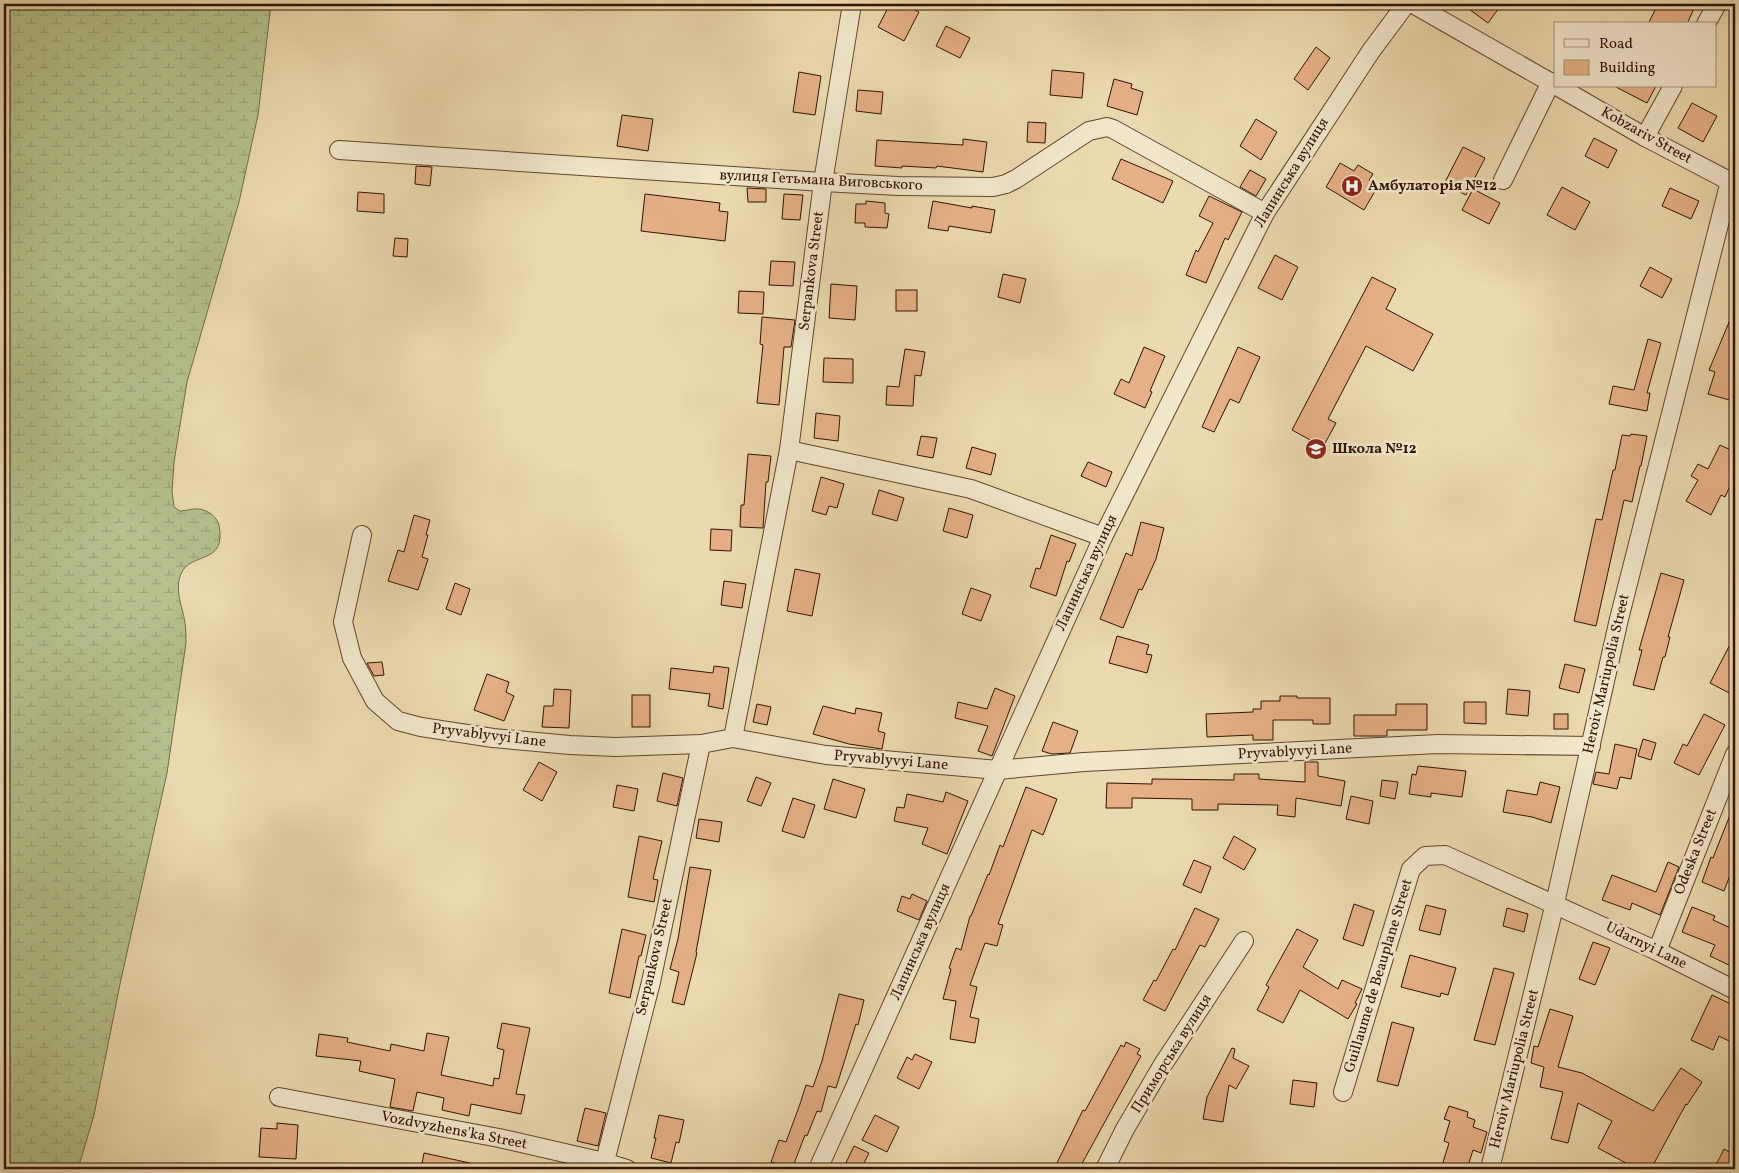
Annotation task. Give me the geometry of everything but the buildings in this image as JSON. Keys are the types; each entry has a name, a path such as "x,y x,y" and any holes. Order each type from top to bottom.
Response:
{"street":[{"name":"Serpankova Street","path":"733,738 789,450 822,182 852,4"},
{"name":"Лапинська вулиця","path":"818,1169 1103,537 1265,212 1372,51 1406,4"},
{"name":"Kobzariv Street","path":"1413,4 1554,85"},
{"path":"1707,22 1717,4"},
{"path":"1503,180 1554,85"},
{"name":"Kobzariv Street","path":"1559,88 1646,137 1733,182"},
{"path":"1646,137 1672,88"},
{"name":"вулиця Гетьмана Виговського","path":"339,150 822,182 898,186 993,186 1006,184 1089,131 1107,127 1265,212"},
{"name":"Heroiv Mariupolia Street","path":"1490,1169 1556,904 1619,619 1733,182"},
{"path":"789,450 971,489 1103,537"},
{"name":"Pryvablyvyi Lane","path":"362,535 344,622 352,658 362,679 376,701 398,720 421,727 450,732 570,745 616,747 701,744 733,738 826,755 998,770 1084,762 1438,744 1591,746"},
{"name":"Serpankova Street","path":"604,1166 651,982 701,744"},
{"name":"Odeska Street","path":"1657,950 1735,754"},
{"name":"Guillaume de Beauplane Street","path":"1344,1092 1411,868 1425,856 1445,855 1556,904"},
{"name":"Udarnyi Lane","path":"1556,904 1657,950 1735,990"},
{"name":"Приморська вулиця","path":"1105,1169 1125,1129 1162,1066 1244,941"},
{"name":"Vozdvyzhens'ka Street","path":"279,1097 499,1138 604,1166 627,1169"}],"green space":[{"path":"4,4 271,4 258,115 239,202 187,382 174,462 172,491 174,507 180,511 197,509 209,512 218,522 220,538 218,547 213,552 186,567 179,580 178,586 185,623 186,643 167,773 120,984 94,1115 78,1169 4,1169"}],"place":[{"name":"Амбулаторія №12","path":"1352,186"},
{"name":"Школа №12","path":"1316,449"}]}
